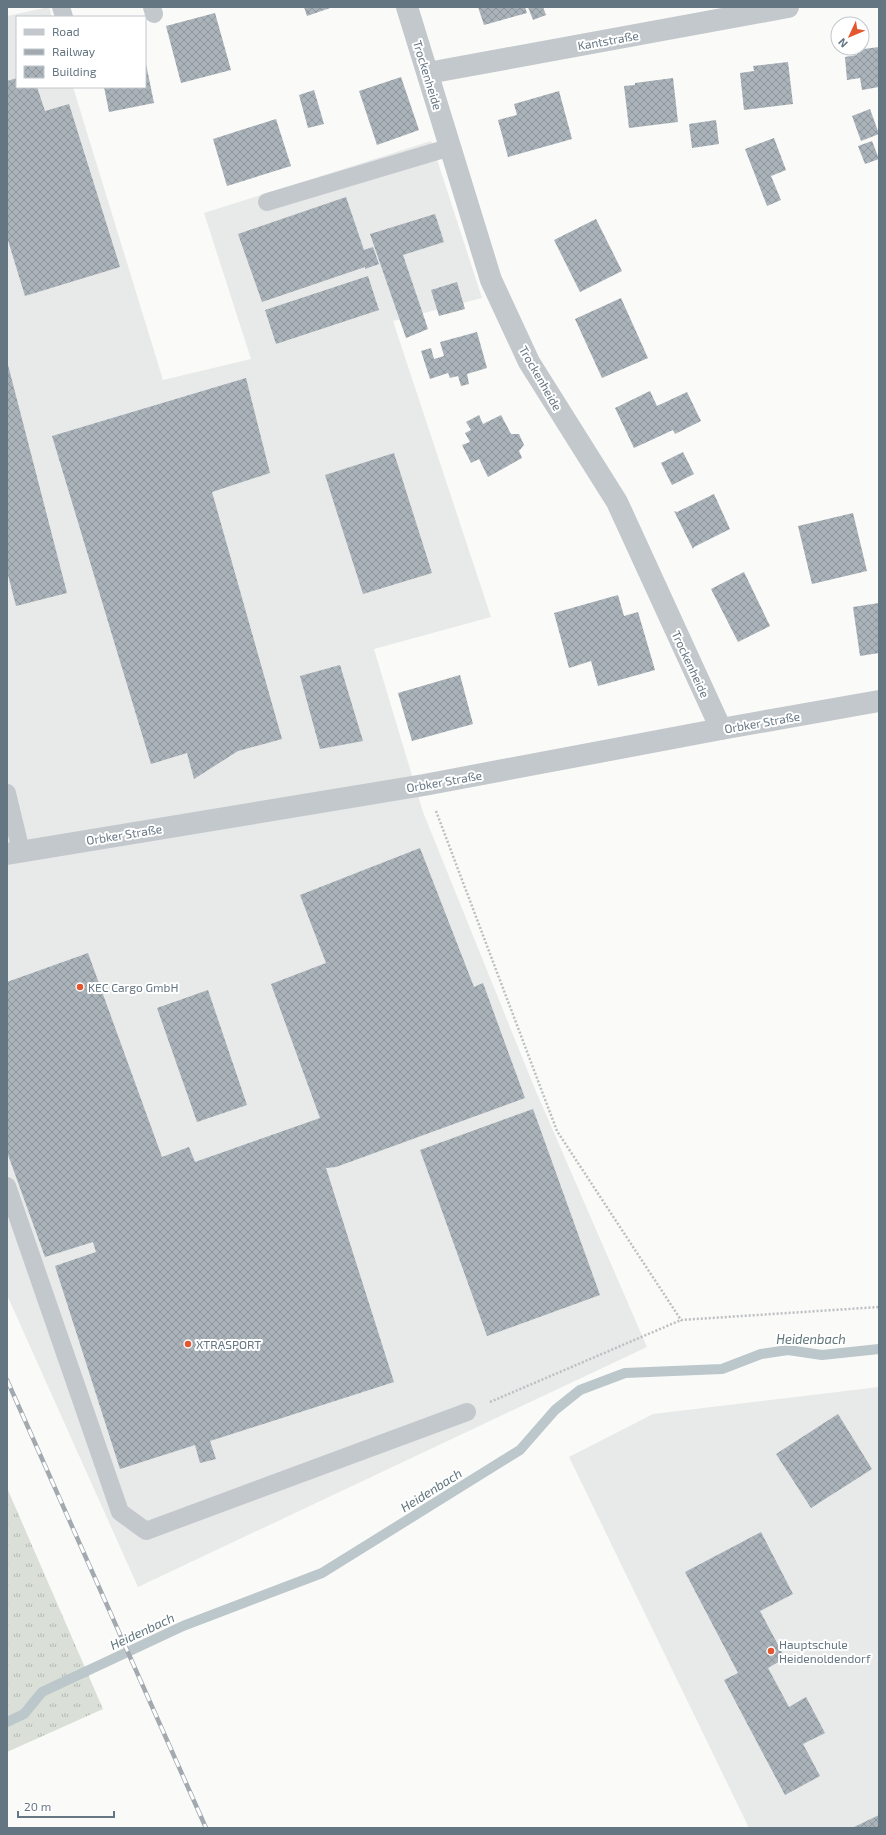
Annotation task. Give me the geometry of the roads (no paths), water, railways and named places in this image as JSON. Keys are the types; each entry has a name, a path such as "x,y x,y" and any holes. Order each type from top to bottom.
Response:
{"street":[{"name":"Trockenheide","path":"407,7 491,280 529,362 617,502 721,729"},
{"name":"Kantstraße","path":"428,73 788,7"},
{"name":"Orbker Straße","path":"14,853 424,785 721,729 879,702"}],"lane":[{"path":"267,202 451,147"},
{"path":"7,793 14,853"},
{"path":"7,1186 120,1512 146,1531 467,1412"}],"waterway":[{"name":"Heidenbach","path":"7,1722 24,1714 42,1692 183,1626 322,1573 520,1450 555,1410 580,1390 625,1373 722,1369 761,1354 788,1350 822,1355 879,1349"}],"railway":[{"path":"7,1380 206,1828"}],"place":[{"name":"KEC Cargo GmbH","path":"80,987"},
{"name":"XTRASPORT","path":"188,1344"},
{"name":"Hauptschule Heidenoldendorf","path":"771,1651"}]}
